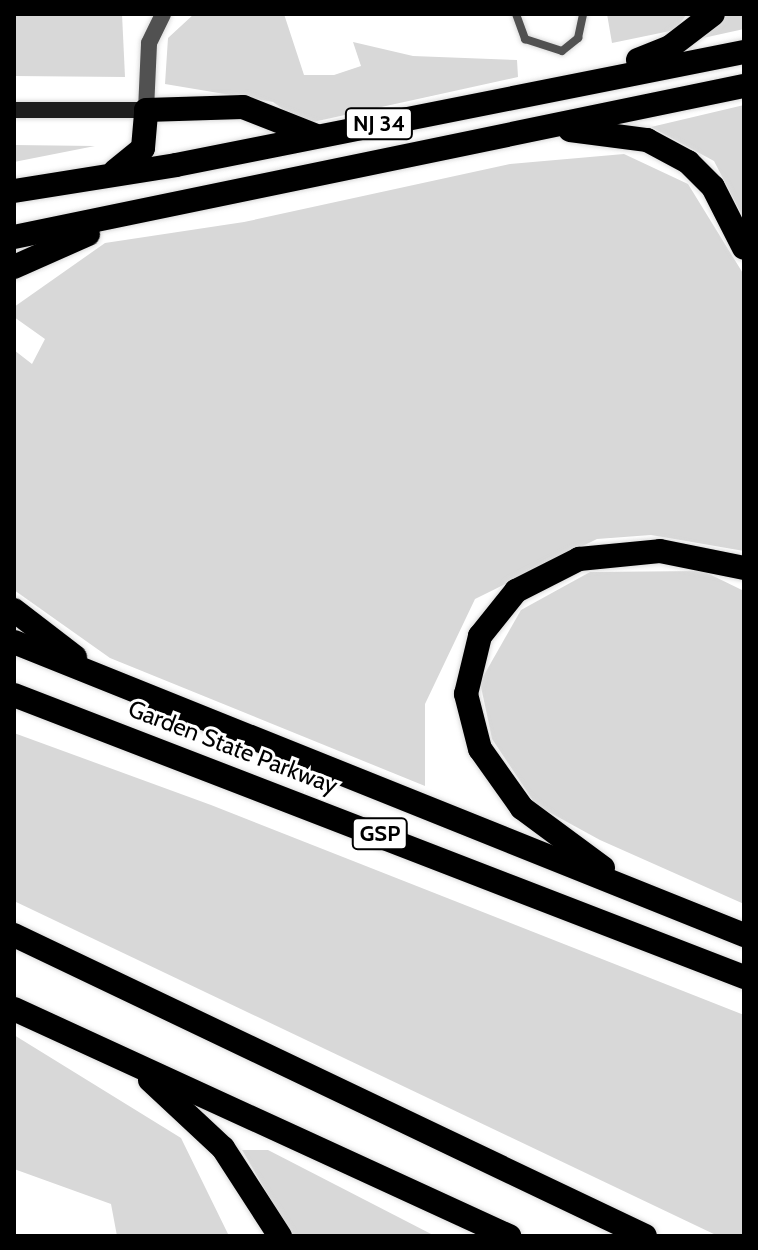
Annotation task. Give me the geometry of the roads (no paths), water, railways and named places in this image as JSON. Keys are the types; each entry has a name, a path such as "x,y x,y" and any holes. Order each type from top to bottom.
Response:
{"highway":[{"path":"599,77 670,47 713,14"},
{"name":"NJ 34","path":"14,191 314,135 599,77 744,52"},
{"name":"NJ 34","path":"14,237 744,86"},
{"path":"113,172 143,148 146,110 252,109 314,135"},
{"path":"552,127 647,140 688,162 713,187 744,248"},
{"path":"14,267 82,236 184,204"},
{"path":"635,890 540,825 491,768 468,713 473,654 490,619 516,591 579,559 660,551 744,568"},
{"path":"14,610 103,676"},
{"path":"14,642 744,935"},
{"name":"Garden State Parkway","path":"14,695 744,977"},
{"path":"14,935 645,1236"},
{"path":"14,1009 509,1236"},
{"path":"127,1061 223,1148 280,1236"}],"street":[{"path":"14,110 146,110 149,43 163,14"}],"lane":[{"path":"516,14 525,39 562,51 578,38 583,14"}]}
